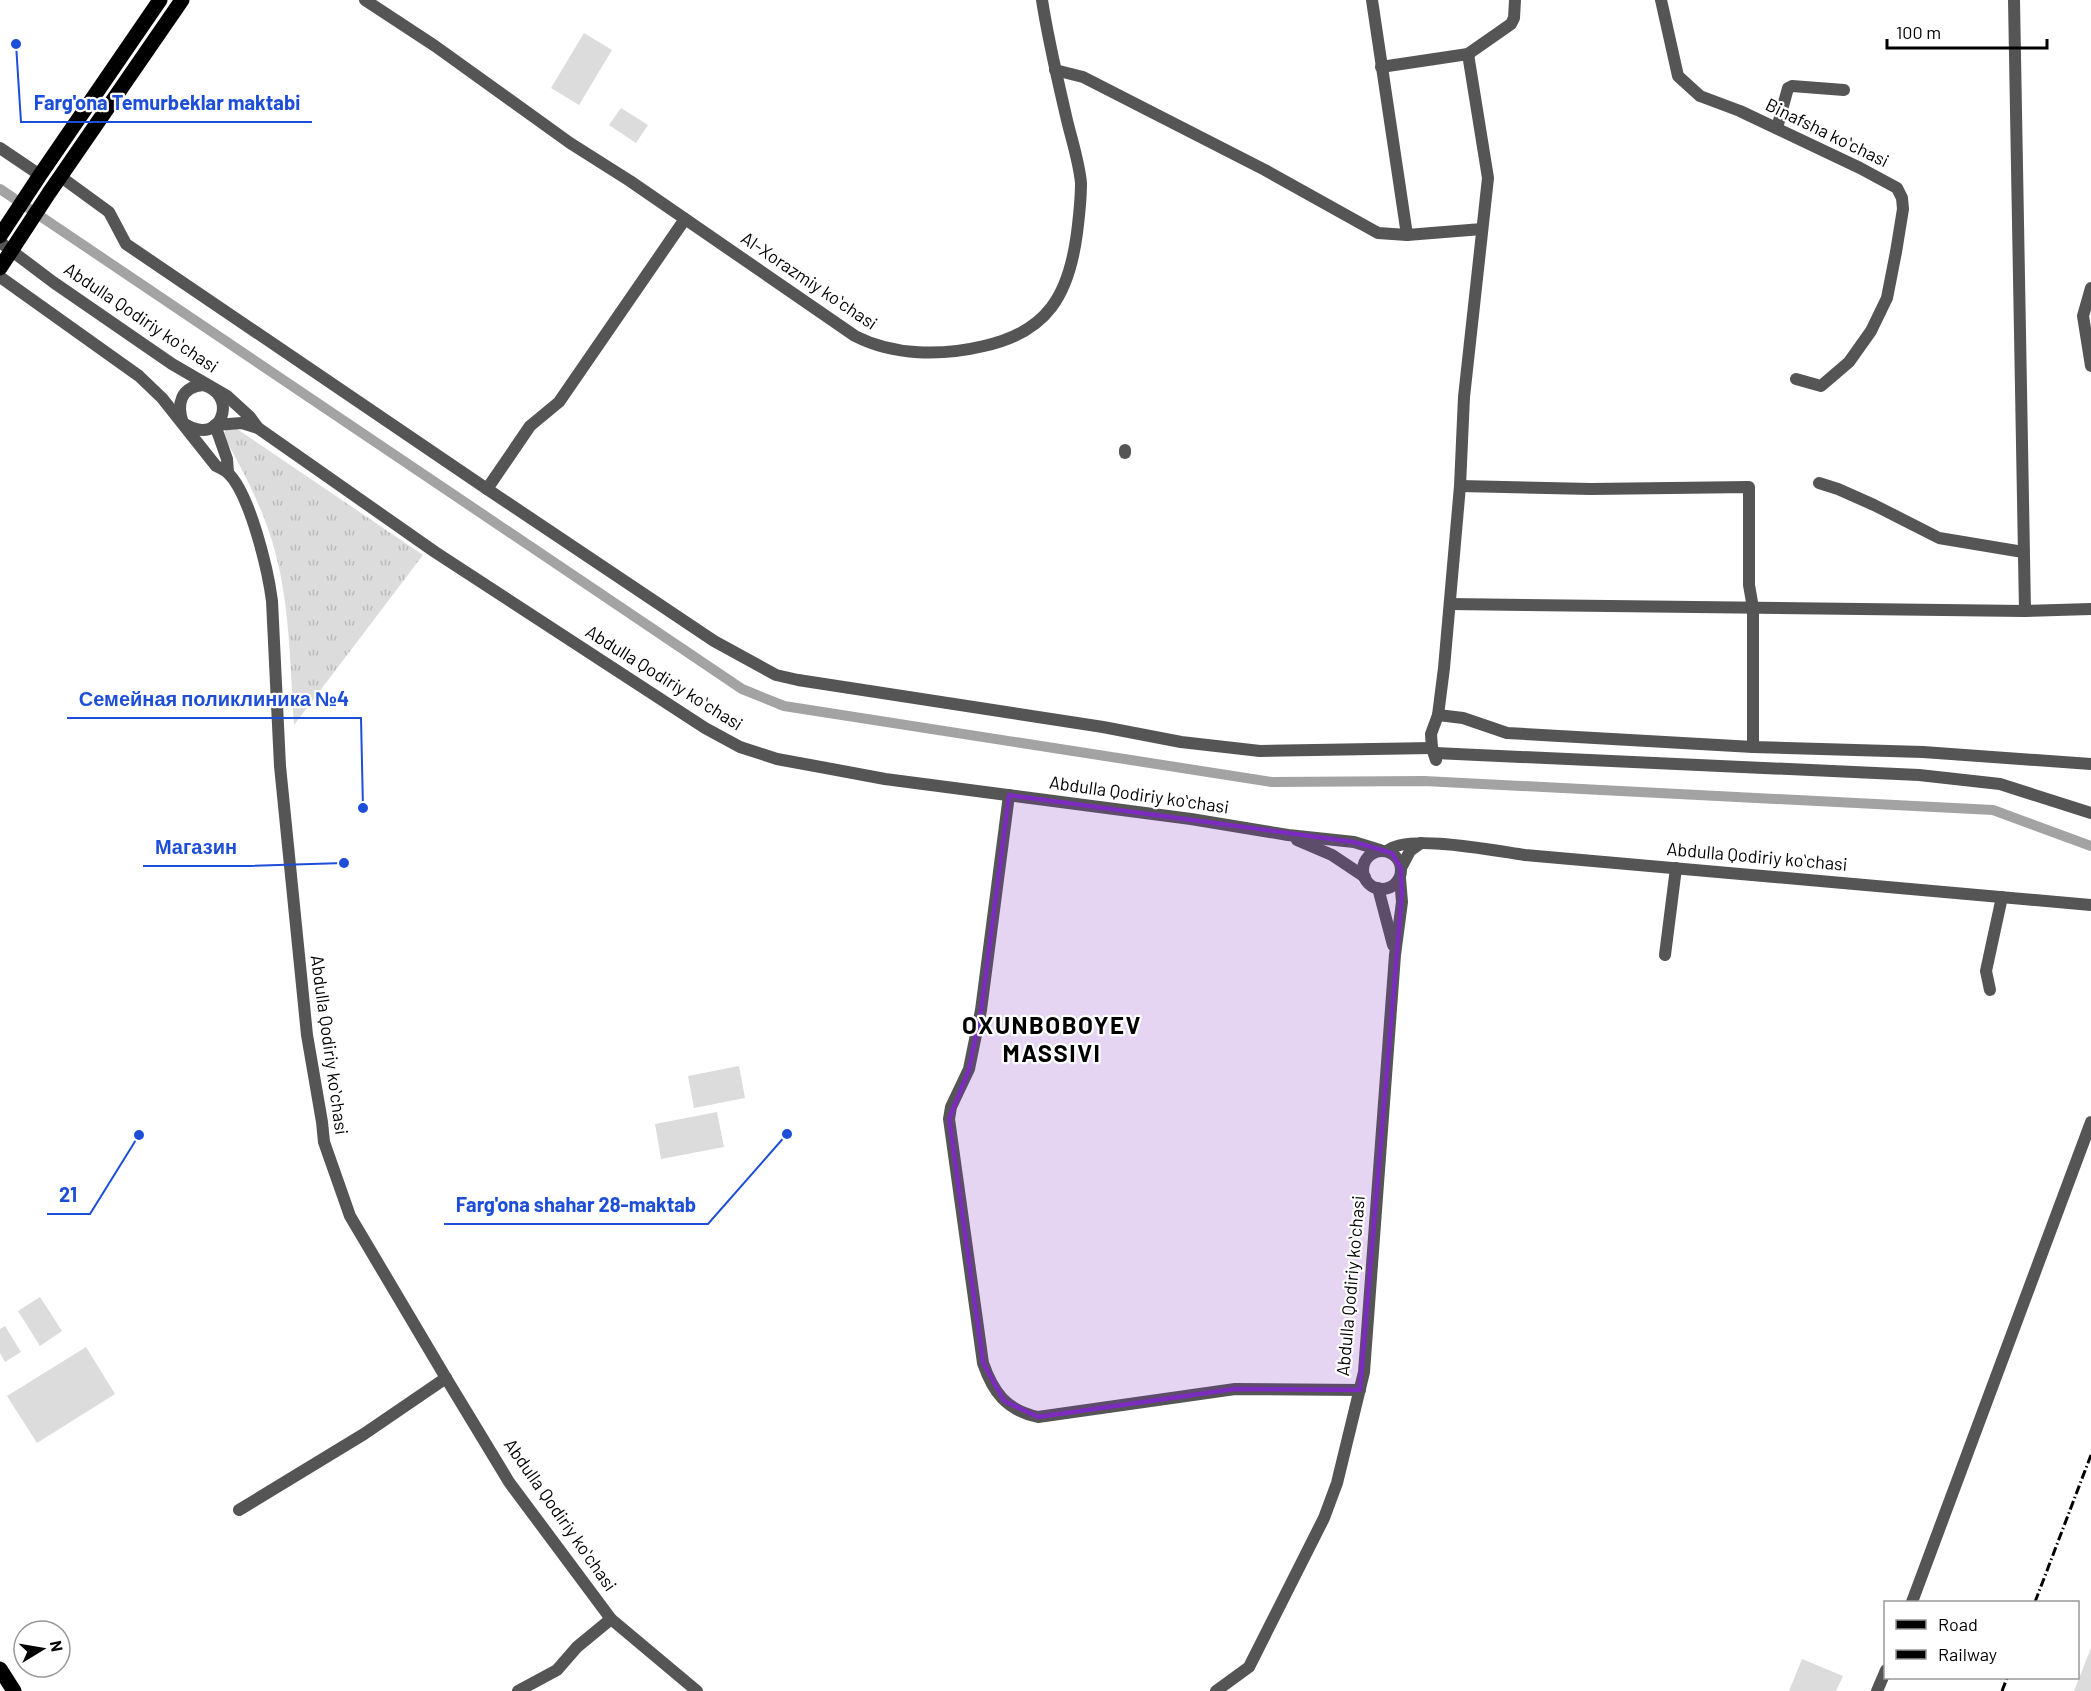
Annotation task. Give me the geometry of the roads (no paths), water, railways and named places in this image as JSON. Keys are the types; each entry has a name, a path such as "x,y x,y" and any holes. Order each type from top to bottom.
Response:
{"main road":[{"path":"4,230 160,0"},
{"path":"0,268 6,246 24,232 182,0"},
{"path":"0,1668 14,1691"}],"street":[{"name":"Al-Xorazmiy koʻchasi","path":"365,0 435,46 570,143 855,336 872,344 911,351 963,351 990,345 1009,337 1042,318 1055,305 1070,272 1081,183 1055,70 1042,0"},
{"path":"1372,0 1407,235"},
{"path":"1381,67 1468,54 1511,24 1514,18 1515,0"},
{"name":"Binafsha koʻchasi","path":"1661,0 1678,76 1700,96 1778,128 1860,168 1897,188 1902,198 1896,252 1887,298 1871,331 1849,362 1821,386 1796,378"},
{"path":"2014,0 2025,611"},
{"path":"1434,754 1431,734 1438,716 1450,604 1460,486 1464,397 1488,178 1468,54"},
{"path":"1055,70 1083,77 1265,170 1378,233 1407,235 1482,229"},
{"path":"1778,128 1788,88 1792,86 1844,90"},
{"path":"0,148 37,179"},
{"path":"56,184 109,212 126,244 714,641 776,675 1103,727 1182,742 1260,751 1434,754 1919,775 2000,784 2091,813"},
{"path":"487,489 530,426 559,402 685,219"},
{"name":"Abdulla Qodiriy koʻchasi","path":"6,246 52,282 172,364 227,396 250,417 258,428"},
{"name":"Abdulla Qodiriy koʻchasi","path":"0,277 139,376 162,398 216,466 228,473 244,497 270,581 280,766 301,987 324,1142 350,1216 509,1482 611,1619 697,1691"},
{"path":"2091,288 2084,316 2091,366"},
{"path":"196,386 210,387 221,398 223,405 223,412 215,425 202,430 183,423 179,407 184,393 196,386"},
{"name":"Abdulla Qodiriy koʻchasi","path":"228,473 227,459 215,425 242,423 258,428 454,564 705,728 740,747 777,759 885,779 1191,819 1288,835 1354,842 1384,851 1398,845 1421,843 2091,905"},
{"path":"1819,483 1865,501 1939,538 2023,552"},
{"path":"1460,486 1591,489 1749,487 1749,585 1753,608 1753,747"},
{"path":"1450,604 2025,611 2091,609"},
{"path":"1438,716 1463,718 1507,733 1753,747 1923,752 2091,764"},
{"path":"1009,795 981,1010 969,1069 951,1107 949,1119 983,1363 993,1385 1004,1401 1015,1410 1038,1417 1235,1389 1360,1390"},
{"name":"Abdulla Qodiriy koʻchasi","path":"1288,835 1332,855 1365,877 1372,886 1378,888 1395,952"},
{"path":"1378,888 1391,887 1410,851 1421,843"},
{"path":"1365,877 1366,860 1370,855 1384,851 1397,857 1400,873"},
{"path":"1665,955 1676,868"},
{"name":"Abdulla Qodiriy koʻchasi","path":"1216,1691 1249,1667 1324,1518 1336,1483 1360,1390 1364,1372 1395,952 1402,894 1400,873"},
{"path":"1990,990 1986,971 2002,897"},
{"path":"1912,1601 2091,1122"},
{"path":"239,1510 364,1434 446,1378"},
{"path":"518,1691 557,1670 577,1647 611,1619"},
{"path":"1877,1691 1884,1675"}],"waterway":[{"path":"0,189 742,689 784,706 1272,782 1424,781 1993,810 2091,846"}],"railway":[{"path":"2035,1601 2091,1455"},
{"path":"2002,1691 2007,1679"}],"place":[{"name":"Farg'ona Temurbeklar maktabi","path":"16,44"},
{"name":"Семейная поликлиника №4","path":"363,808"},
{"name":"Магазин","path":"344,863"},
{"name":"Farg'ona shahar 28-maktab","path":"787,1134"},
{"name":"21","path":"139,1135"}],"district":[{"name":"OXUNBOBOYEV MASSIVI","path":"1052,1040"}]}
